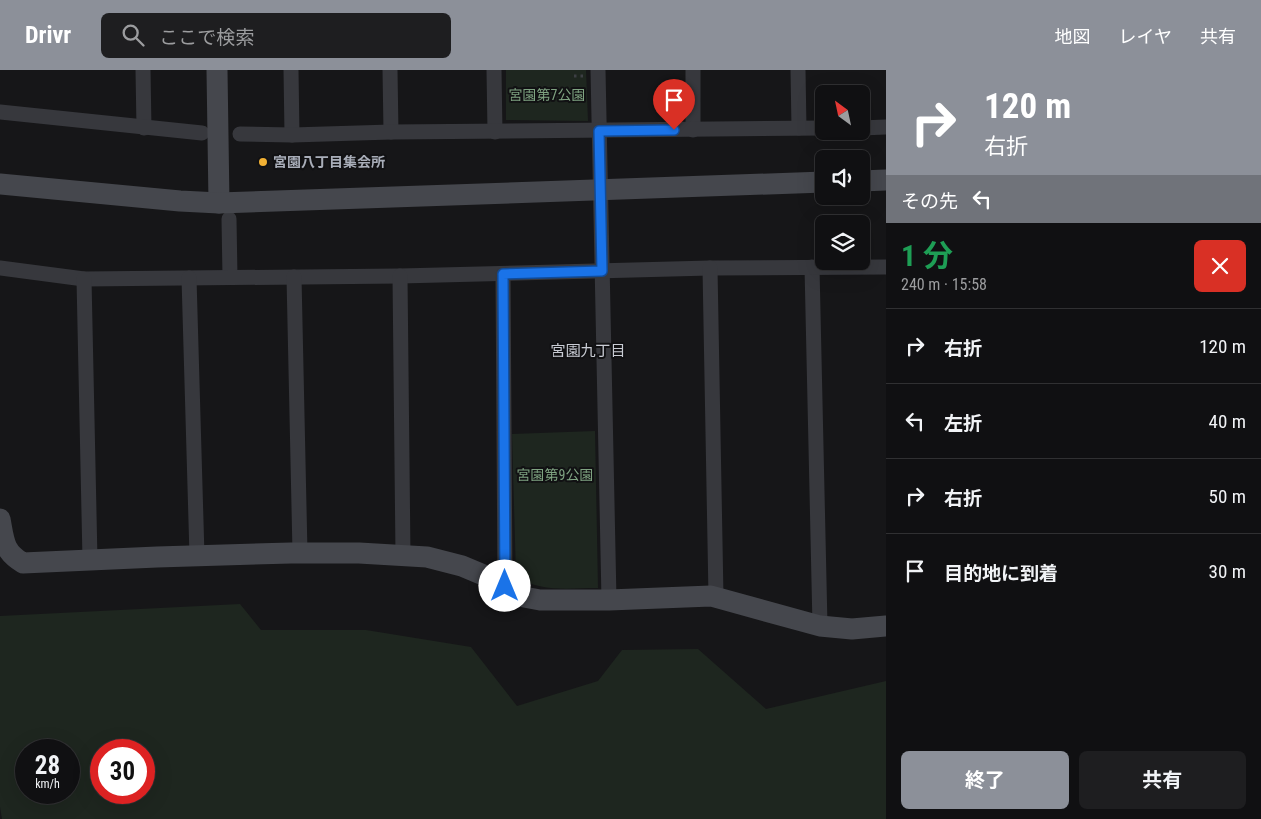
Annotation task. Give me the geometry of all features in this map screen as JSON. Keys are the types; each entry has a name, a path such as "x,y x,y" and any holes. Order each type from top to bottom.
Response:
{"street":[{"path":"143,70 144,128"},
{"path":"217,70 224,211 230,277"},
{"path":"291,70 292,135"},
{"path":"390,70 391,132"},
{"path":"494,70 495,132"},
{"path":"598,70 609,600"},
{"path":"693,70 693,130"},
{"path":"798,70 799,128"},
{"path":"0,112 202,133"},
{"path":"870,128 886,127"},
{"path":"240,134 292,135 391,132 815,128"},
{"path":"870,181 886,180"},
{"path":"0,184 180,201 224,211 600,190 815,182"},
{"path":"812,267 820,626"},
{"path":"0,268 84,279 400,276 710,268 886,267"},
{"path":"710,268 716,597"},
{"path":"503,274 505,586"},
{"path":"400,276 403,556"},
{"path":"294,277 300,553"},
{"path":"189,278 197,556"},
{"path":"84,279 90,560"},
{"path":"0,519 6,546 12,557 23,563 300,553 359,553 427,557 462,566 524,597 540,600 609,600 711,596 820,626 852,629 886,626"}],"green space":[{"name":"宮園第7公園","path":"506,70 586,70 588,121 506,120"},
{"name":"宮園第9公園","path":"595,431 598,588 566,589 545,587 525,581 516,576 512,434"},
{"path":"240,604 261,630 366,630 471,647 517,706 598,681 622,650 698,649 766,709 886,681 886,819 2,819 0,807 0,616"}],"place":[{"name":"宮園八丁目集会所","path":"263,162"}],"district":[{"name":"宮園九丁目","path":"588,351"}],"route":[{"path":"505,586 503,274 602,271 599,131 674,130"}]}
